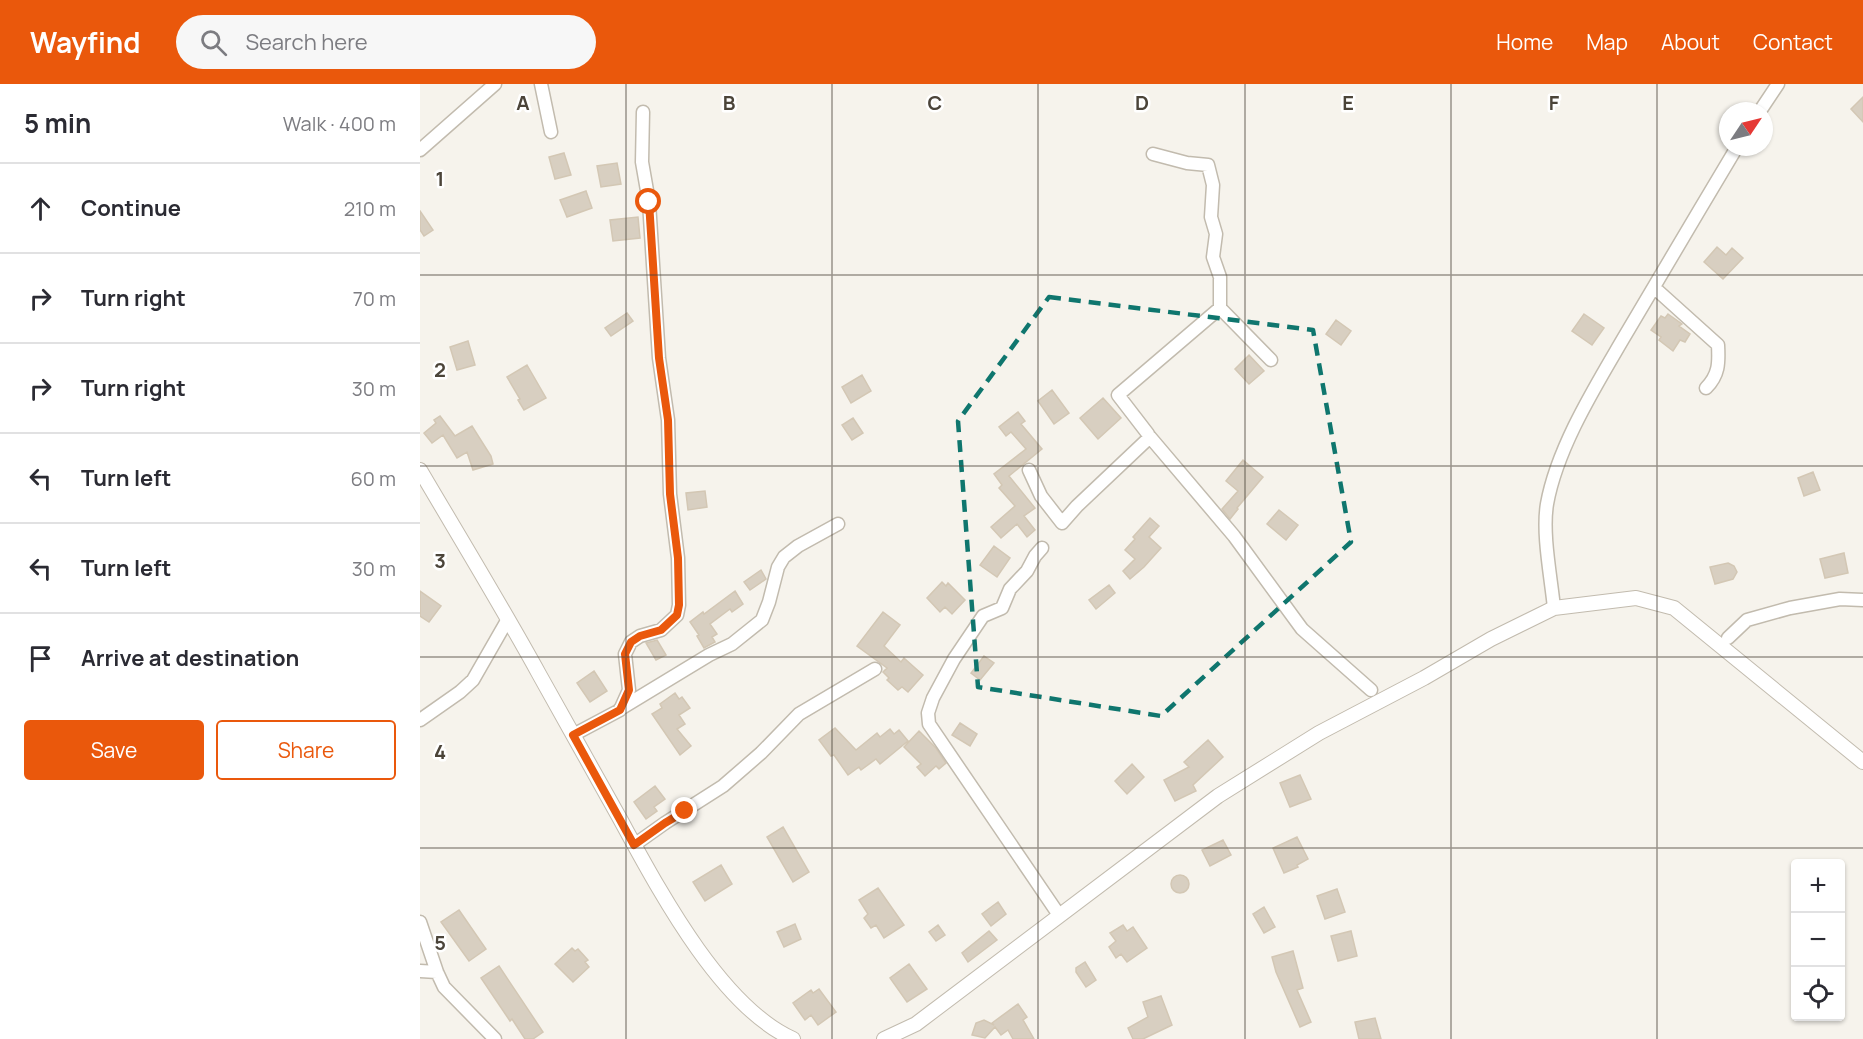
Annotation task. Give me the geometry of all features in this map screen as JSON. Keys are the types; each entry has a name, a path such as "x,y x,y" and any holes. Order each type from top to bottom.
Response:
{"street":[{"path":"420,150 495,84"},
{"path":"541,84 551,132"},
{"path":"1766,102 1778,84"},
{"path":"620,710 629,690 625,654 631,642 640,636 661,630 677,615 679,605 678,567 670,494 668,420 659,358 649,202 642,162 643,112"},
{"path":"1149,434 1118,395 1220,308 1220,277 1213,257 1216,234 1211,217 1213,185 1208,165 1187,163 1153,154"},
{"path":"1554,608 1546,530 1554,477 1562,456 1602,376 1732,156"},
{"path":"1658,291 1718,345 1719,366 1706,388"},
{"path":"1029,470 1041,496 1062,522 1150,437 1234,536 1302,629 1371,690"},
{"path":"420,470 508,619 660,891 711,968 748,1008 779,1033 793,1039"},
{"path":"573,735 620,710 709,655 732,644 762,620 778,567 784,557 798,546 838,524"},
{"path":"1042,548 1027,571 1010,589 1002,608 983,616 968,636 939,686 928,713 929,724 1059,915"},
{"path":"884,1039 897,1035 916,1024 1218,796 1319,733 1424,678 1491,639 1554,608 1636,597 1674,608 1863,762"},
{"path":"1728,638 1747,620 1790,608 1840,599 1863,600"},
{"path":"420,720 473,680 508,619"},
{"path":"634,845 723,786 761,753 799,714 875,669"},
{"path":"420,922 444,987 495,1039"},
{"path":"420,971 437,972"}],"highlighted area":[{"path":"1049,297 1313,330 1351,542 1161,716 978,687 958,421"}],"building":[{"path":"1863,97 1863,122 1851,109"},
{"path":"564,153 571,175 555,179 549,157"},
{"path":"617,163 621,184 601,187 597,166"},
{"path":"586,191 592,208 567,217 560,200"},
{"path":"420,211 433,230 424,236 420,230"},
{"path":"638,217 640,238 613,241 610,220"},
{"path":"1717,247 1726,255 1732,248 1743,258 1723,279 1704,262"},
{"path":"627,313 633,321 611,336 605,328"},
{"path":"1584,314 1604,328 1592,345 1572,331"},
{"path":"1668,314 1682,324 1679,326 1690,334 1685,342 1680,340 1673,351 1659,340 1661,337 1651,330 1661,316 1665,318"},
{"path":"1336,320 1351,331 1341,345 1326,334"},
{"path":"468,341 475,365 457,370 450,347"},
{"path":"1249,355 1264,371 1249,384 1235,369"},
{"path":"527,365 546,398 524,410 507,377"},
{"path":"862,375 871,391 851,403 842,387"},
{"path":"1052,390 1069,413 1054,424 1038,401"},
{"path":"1103,398 1121,418 1098,439 1080,418"},
{"path":"1018,412 1025,421 1021,424 1042,449 1009,476 1035,508 1024,516 1035,530 1027,537 1017,524 1001,538 991,527 1015,506 999,488 1002,485 994,474 1026,449 1011,432 1006,436 999,427"},
{"path":"440,416 455,436 472,426 491,456 493,464 473,470 467,452 457,458 443,435 432,443 424,433 436,423 434,420"},
{"path":"853,418 863,433 852,440 842,425"},
{"path":"1243,460 1263,477 1230,519 1222,509 1238,491 1226,481"},
{"path":"1813,472 1820,490 1804,496 1798,478"},
{"path":"705,491 707,507 688,510 686,493"},
{"path":"1279,510 1298,525 1286,540 1267,524"},
{"path":"1150,518 1159,526 1149,537 1161,548 1130,579 1123,571 1135,559 1125,550"},
{"path":"994,546 1010,558 997,577 980,565"},
{"path":"1844,553 1848,573 1825,578 1820,559"},
{"path":"1728,563 1734,566 1737,572 1733,579 1715,584 1710,567"},
{"path":"761,570 766,579 750,590 744,582"},
{"path":"942,582 946,586 948,583 965,600 952,614 945,607 940,612 927,598"},
{"path":"1109,585 1115,593 1096,609 1089,600"},
{"path":"420,591 441,606 429,622 420,616"},
{"path":"735,591 743,604 732,612 730,609 710,624 717,634 712,637 715,642 704,648 690,622"},
{"path":"883,612 900,625 884,646 901,662 904,658 923,675 908,692 902,687 898,690 887,680 889,678 883,672 887,668 857,646"},
{"path":"657,640 666,655 656,660 646,643"},
{"path":"984,656 994,663 980,680 971,673"},
{"path":"594,671 607,691 590,702 577,683"},
{"path":"675,693 679,699 682,697 690,708 679,715 685,724 677,729 691,746 680,755 652,714 662,708 660,704"},
{"path":"960,723 977,734 970,746 952,735"},
{"path":"835,728 856,750 877,733 880,737 890,729 894,734 899,730 908,741 880,764 876,759 861,770 859,767 848,775 834,755 831,756 819,740"},
{"path":"919,731 936,748 946,763 939,769 936,766 925,776 917,767 921,764 904,747"},
{"path":"1208,740 1223,757 1193,785 1196,791 1175,801 1164,780 1189,767 1184,762"},
{"path":"1132,764 1144,777 1127,794 1115,781"},
{"path":"1300,775 1311,799 1290,807 1280,783"},
{"path":"655,786 665,799 654,807 657,811 646,819 634,802"},
{"path":"783,827 809,872 793,882 767,837"},
{"path":"1297,837 1308,859 1297,865 1298,867 1284,873 1273,848"},
{"path":"1223,840 1231,855 1210,866 1202,850"},
{"path":"721,865 732,884 705,901 693,882"},
{"path":"1176,875 1184,875 1189,880 1187,891 1176,893 1171,888 1171,880"},
{"path":"878,888 904,925 884,938 876,925 871,928 864,918 868,914 859,900"},
{"path":"1337,889 1345,912 1325,919 1317,896"},
{"path":"998,902 1006,914 991,926 982,914"},
{"path":"1264,907 1275,927 1264,933 1253,914"},
{"path":"459,910 486,949 469,961 441,922"},
{"path":"795,924 801,939 784,947 777,932"},
{"path":"938,925 945,935 936,941 929,932"},
{"path":"1123,925 1127,931 1133,927 1147,948 1127,962 1121,954 1116,958 1109,947 1116,941 1110,933"},
{"path":"989,931 997,940 968,962 962,953"},
{"path":"1351,931 1357,956 1338,961 1331,936"},
{"path":"572,948 575,951 578,949 588,960 585,962 589,967 573,982 555,964"},
{"path":"1293,951 1303,988 1297,990 1311,1022 1300,1027 1276,972 1272,957"},
{"path":"1085,962 1096,980 1086,987 1076,972 1076,968"},
{"path":"909,964 927,989 907,1002 890,978"},
{"path":"499,966 543,1032 533,1039 525,1039 481,978"},
{"path":"819,989 836,1012 818,1025 811,1015 805,1020 793,1003 811,990 813,993"},
{"path":"1161,996 1172,1025 1143,1039 1133,1039 1128,1028 1148,1017 1143,1002"},
{"path":"1018,1004 1027,1017 1023,1020 1034,1039 1013,1039 1008,1030 1001,1035 995,1027 985,1038 972,1035 976,1023 984,1020 994,1025 992,1023"},
{"path":"1375,1018 1381,1039 1359,1039 1355,1022"}],"route":[{"path":"649,202 659,358 668,420 670,494 678,558 679,605 677,615 661,630 640,636 631,642 625,654 629,690 620,710 573,735 634,845 685,811"}]}
